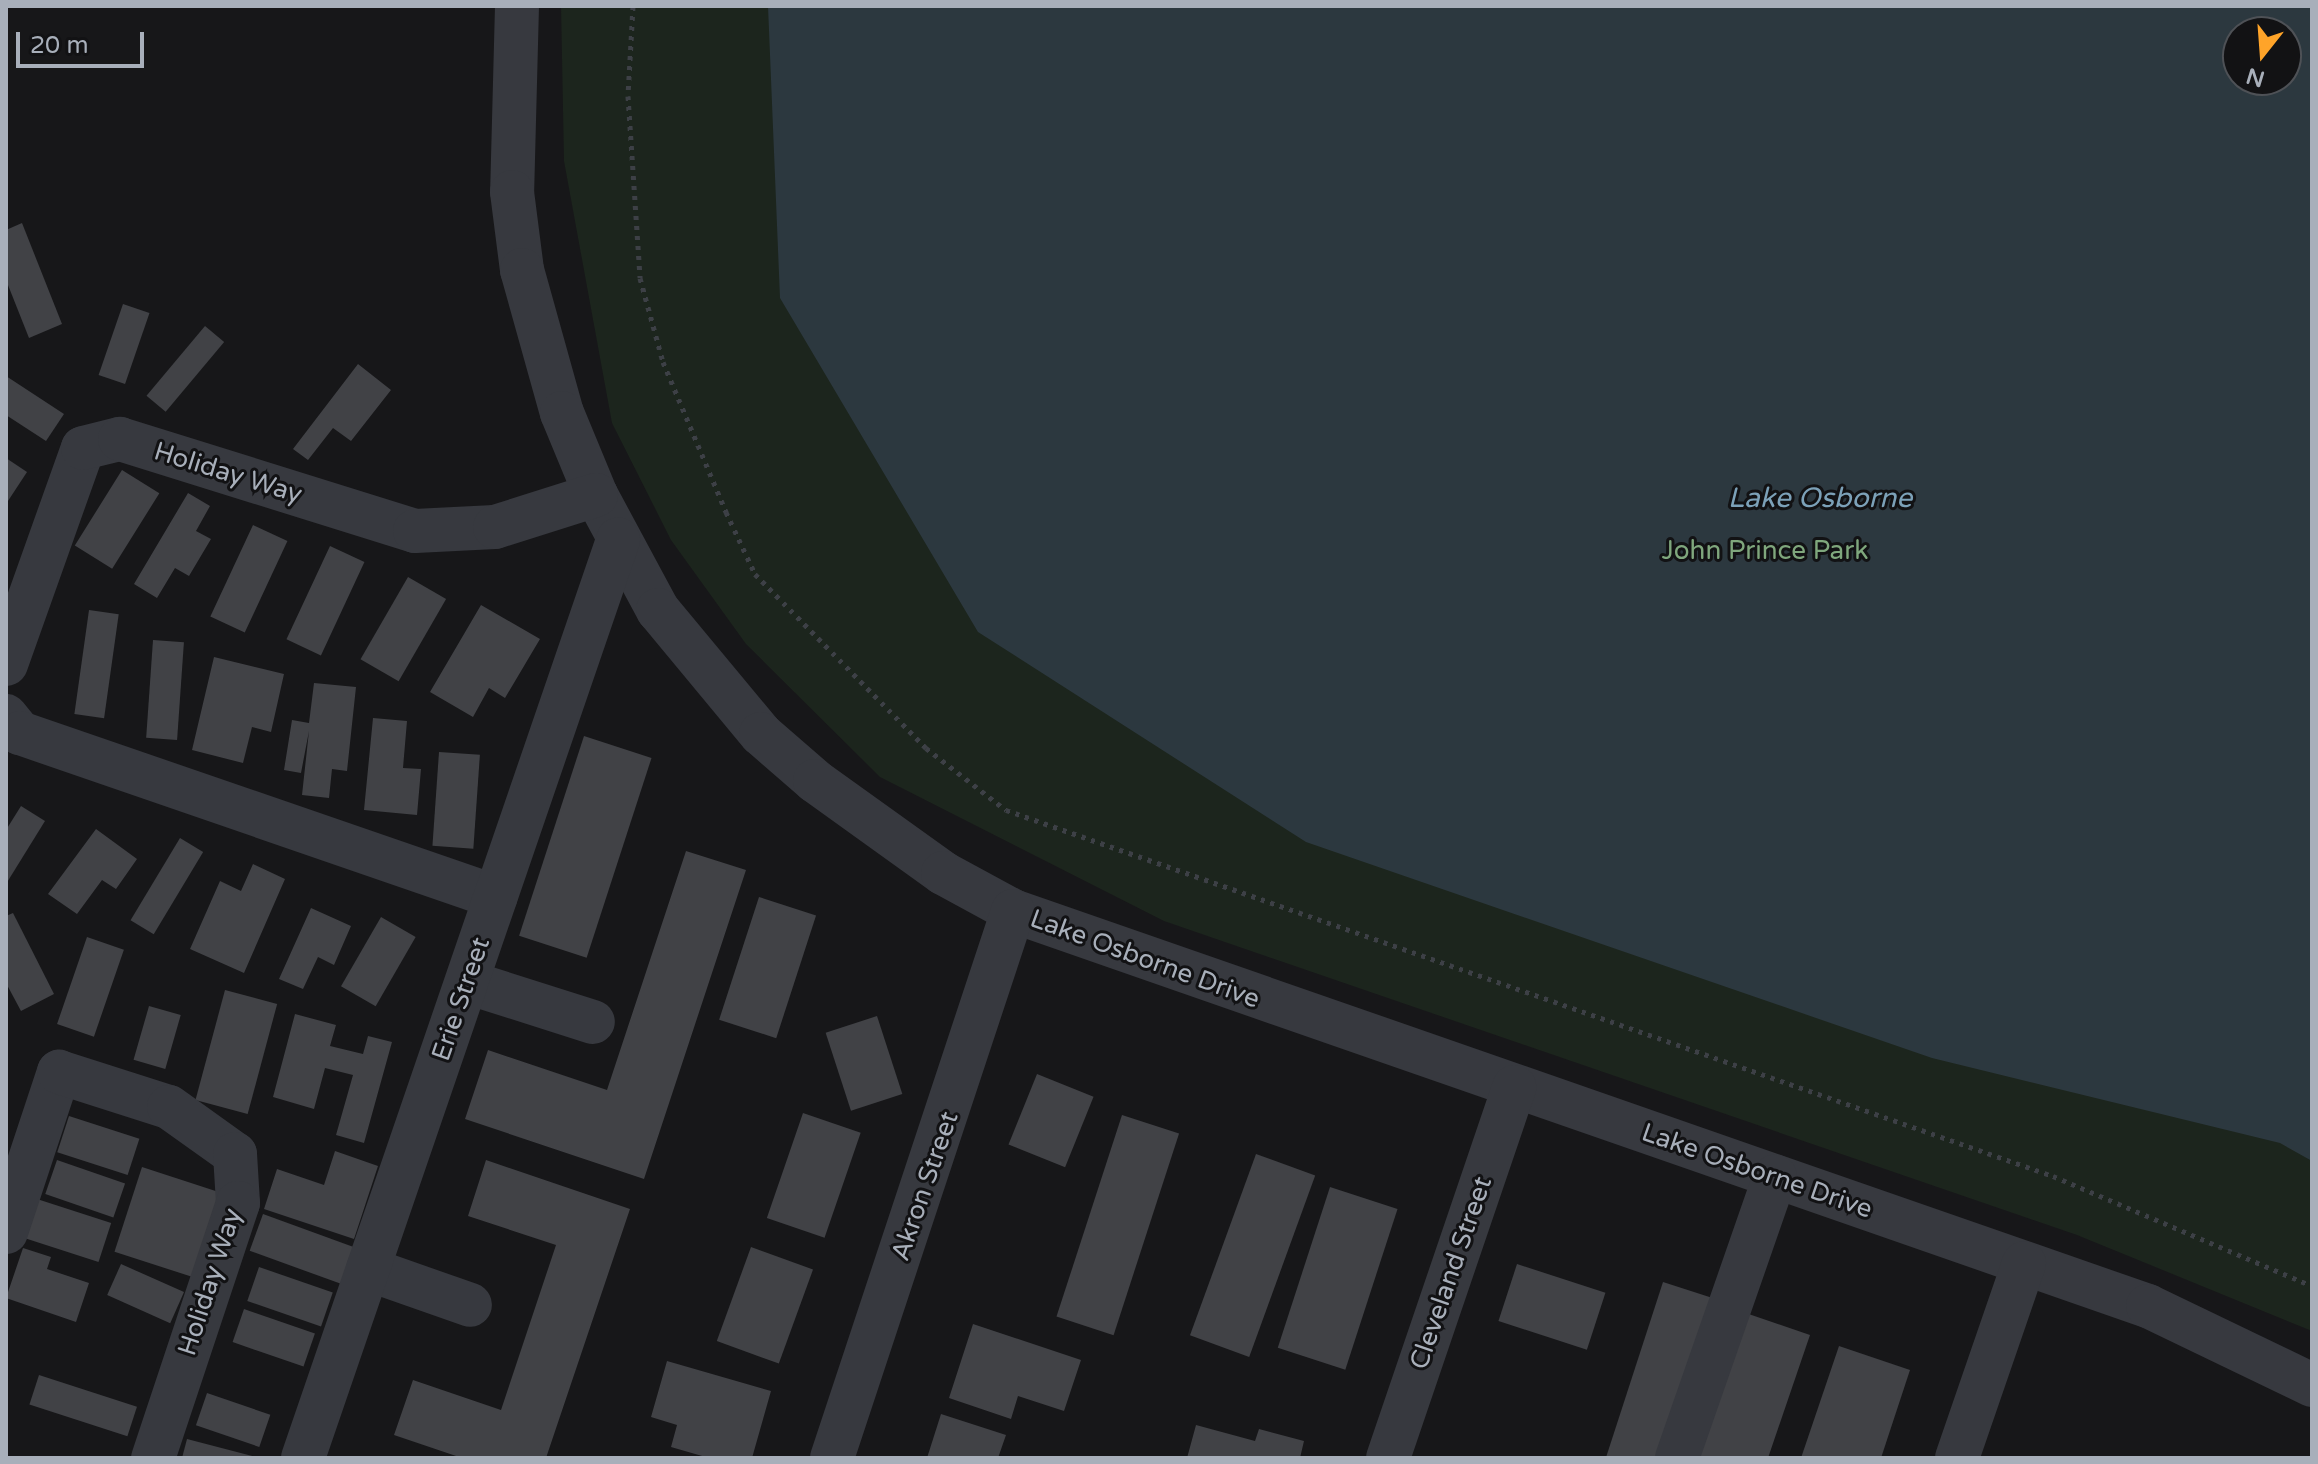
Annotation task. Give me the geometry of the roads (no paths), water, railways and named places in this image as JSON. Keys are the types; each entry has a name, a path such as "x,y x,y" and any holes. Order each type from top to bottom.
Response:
{"street":[{"name":"Lake Osborne Drive","path":"517,6 509,97 522,270 562,413 596,495 658,610 761,734 881,831 1013,911 2024,1263 2221,1336 2312,1385"},
{"name":"Holiday Way","path":"6,664 83,448 120,439 415,531 495,527 596,495"},
{"name":"Erie Street","path":"303,1458 618,540"},
{"path":"6,716 20,733 496,897"},
{"name":"Akron Street","path":"832,1458 1013,911"},
{"path":"467,982 593,1022"},
{"name":"Holiday Way","path":"6,1232 59,1072 169,1107 235,1154 238,1203 153,1458"},
{"name":"Cleveland Street","path":"1388,1458 1514,1087"},
{"path":"1677,1458 1775,1177"},
{"path":"1957,1458 2024,1263"},
{"path":"368,1269 470,1305"}],"water":[{"name":"Lake Osborne","path":"768,6 2312,6 2312,1161 2280,1143 1932,1058 1306,842 978,632 780,298"}],"park label":[{"name":"John Prince Park","path":"1765,551"}]}
